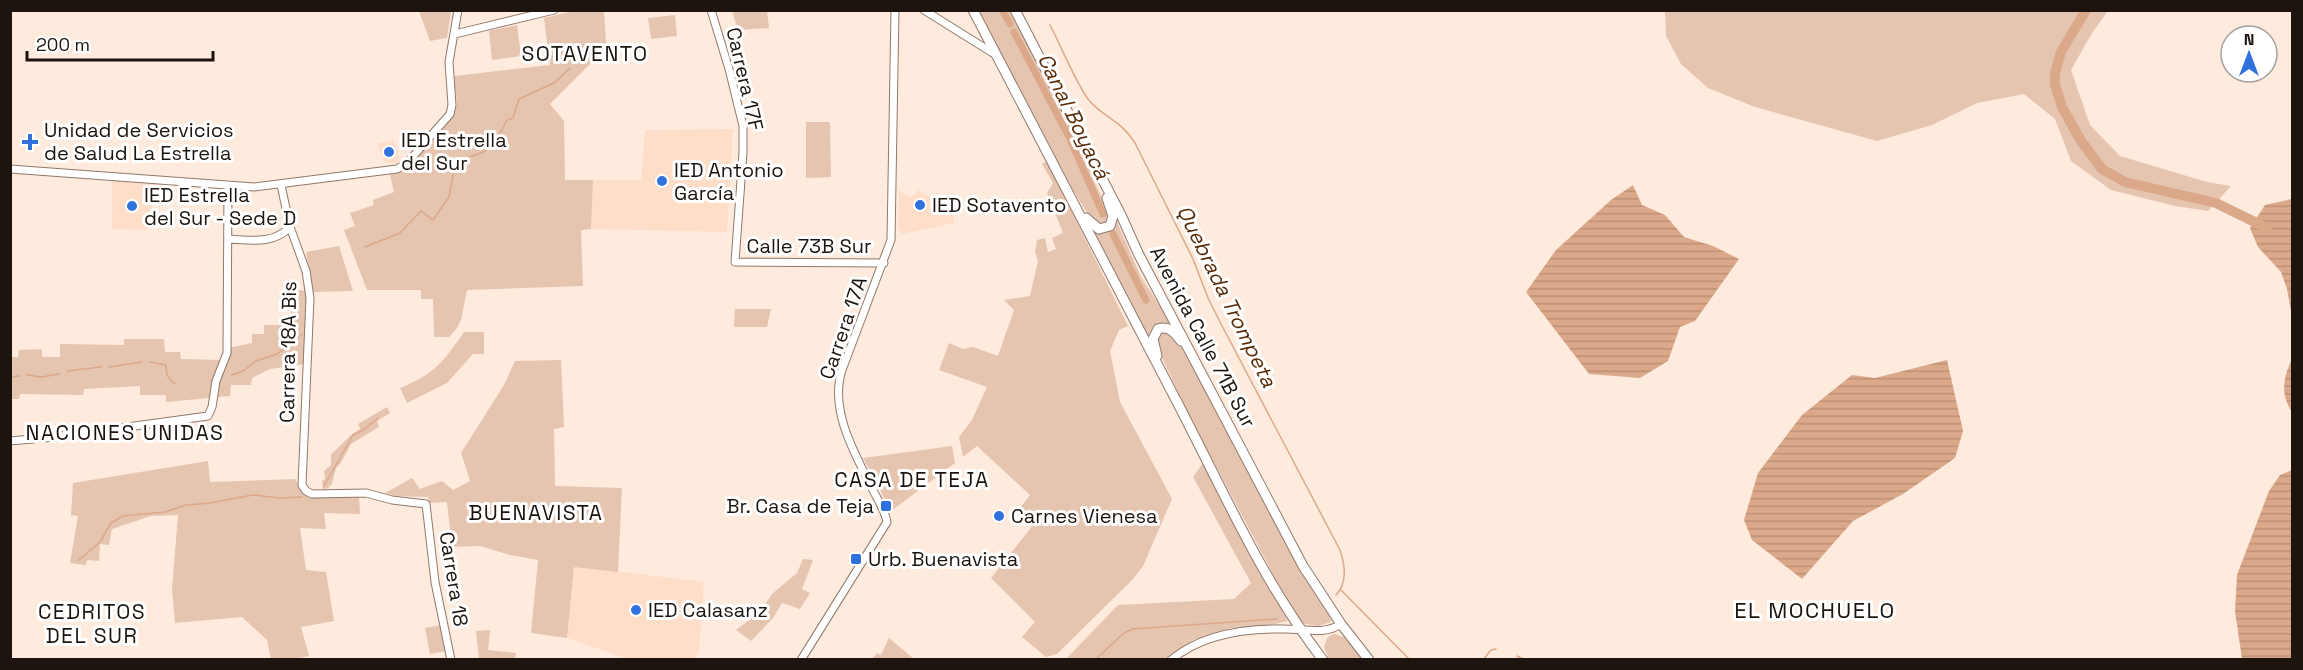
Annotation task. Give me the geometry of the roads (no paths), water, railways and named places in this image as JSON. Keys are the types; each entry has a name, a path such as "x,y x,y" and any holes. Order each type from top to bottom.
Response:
{"highway":[{"path":"973,10 1275,590 1323,660"},
{"name":"Avenida Calle 71B Sur","path":"1015,10 1139,255 1303,566 1341,624 1369,660"},
{"path":"1068,191 1092,224 1099,229 1106,228 1113,216 1099,174"},
{"path":"1168,384 1153,343 1154,334 1161,328 1174,332 1202,373"}],"street":[{"path":"10,169 254,187 401,168 450,114 452,105 449,62 459,10"},
{"path":"455,34 554,10"},
{"name":"Carrera 17F","path":"711,10 743,126 735,262"},
{"name":"Carrera 17A","path":"801,660 887,522 849,441 838,391 842,370 884,263 892,231 895,10"},
{"path":"924,10 996,55"},
{"name":"Carrera 18A Bis","path":"281,185 290,227 306,271 310,298 308,384 301,476 303,487 312,494 366,493 392,500 426,504"},
{"path":"10,441 207,416 212,407 216,381 227,353 228,186"},
{"path":"228,239 266,240 280,236 290,227"},
{"name":"Calle 73B Sur","path":"735,262 884,263"},
{"name":"Carrera 18","path":"426,504 435,582 451,660"},
{"path":"1171,660 1195,644 1228,634 1274,629 1326,630 1341,624"}],"waterway":[{"name":"Canal Boyacá","path":"1002,10 1010,24"},
{"path":"2086,10 2061,52 2055,73 2055,85 2062,107 2081,141 2102,169 2125,182 2216,203 2267,228"},
{"name":"Quebrada Trompeta","path":"1050,25 1088,99 1123,129 1135,143 1193,259 1220,322 1340,550 1344,579 1336,595"},
{"name":"Canal Boyacá","path":"1014,32 1070,139 1103,214"},
{"path":"365,247 400,233 421,211 433,220 449,197 456,160 489,149 507,120 513,118 519,99 554,83 570,68"},
{"name":"Canal Boyacá","path":"1113,234 1146,300"},
{"path":"232,375 243,371 256,361 277,354 302,334"},
{"path":"109,367 142,362"},
{"path":"150,362 166,365 167,375 173,383 176,383"},
{"path":"67,371 101,367"},
{"path":"27,375 42,377 59,374"},
{"path":"10,377 19,376"},
{"path":"324,486 353,435 378,418"},
{"path":"79,560 100,542 111,523 123,516 165,512 186,505 253,495 279,498 302,497"},
{"path":"1341,590 1410,660"},
{"name":"Quebrada Trompeta","path":"1095,660 1124,633 1132,629 1277,619"},
{"path":"1483,660 1491,650 1496,649"},
{"path":"1517,656 1525,660"}],"place":[{"name":"Unidad de Servicios de Salud La Estrella","path":"30,142"},
{"name":"IED Estrella del Sur","path":"389,152"},
{"name":"IED Antonio García","path":"662,181"},
{"name":"IED Sotavento","path":"920,205"},
{"name":"IED Estrella del Sur - Sede D","path":"132,206"},
{"name":"Br. Casa de Teja","path":"886,506"},
{"name":"Carnes Vienesa","path":"999,516"},
{"name":"Urb. Buenavista","path":"856,559"},
{"name":"IED Calasanz","path":"636,610"}],"district":[{"name":"SOTAVENTO","path":"585,53"},
{"name":"NACIONES UNIDAS","path":"125,432"},
{"name":"CASA DE TEJA","path":"912,479"},
{"name":"BUENAVISTA","path":"536,512"},
{"name":"EL MOCHUELO","path":"1815,610"},
{"name":"CEDRITOS DEL SUR","path":"92,623"}]}
